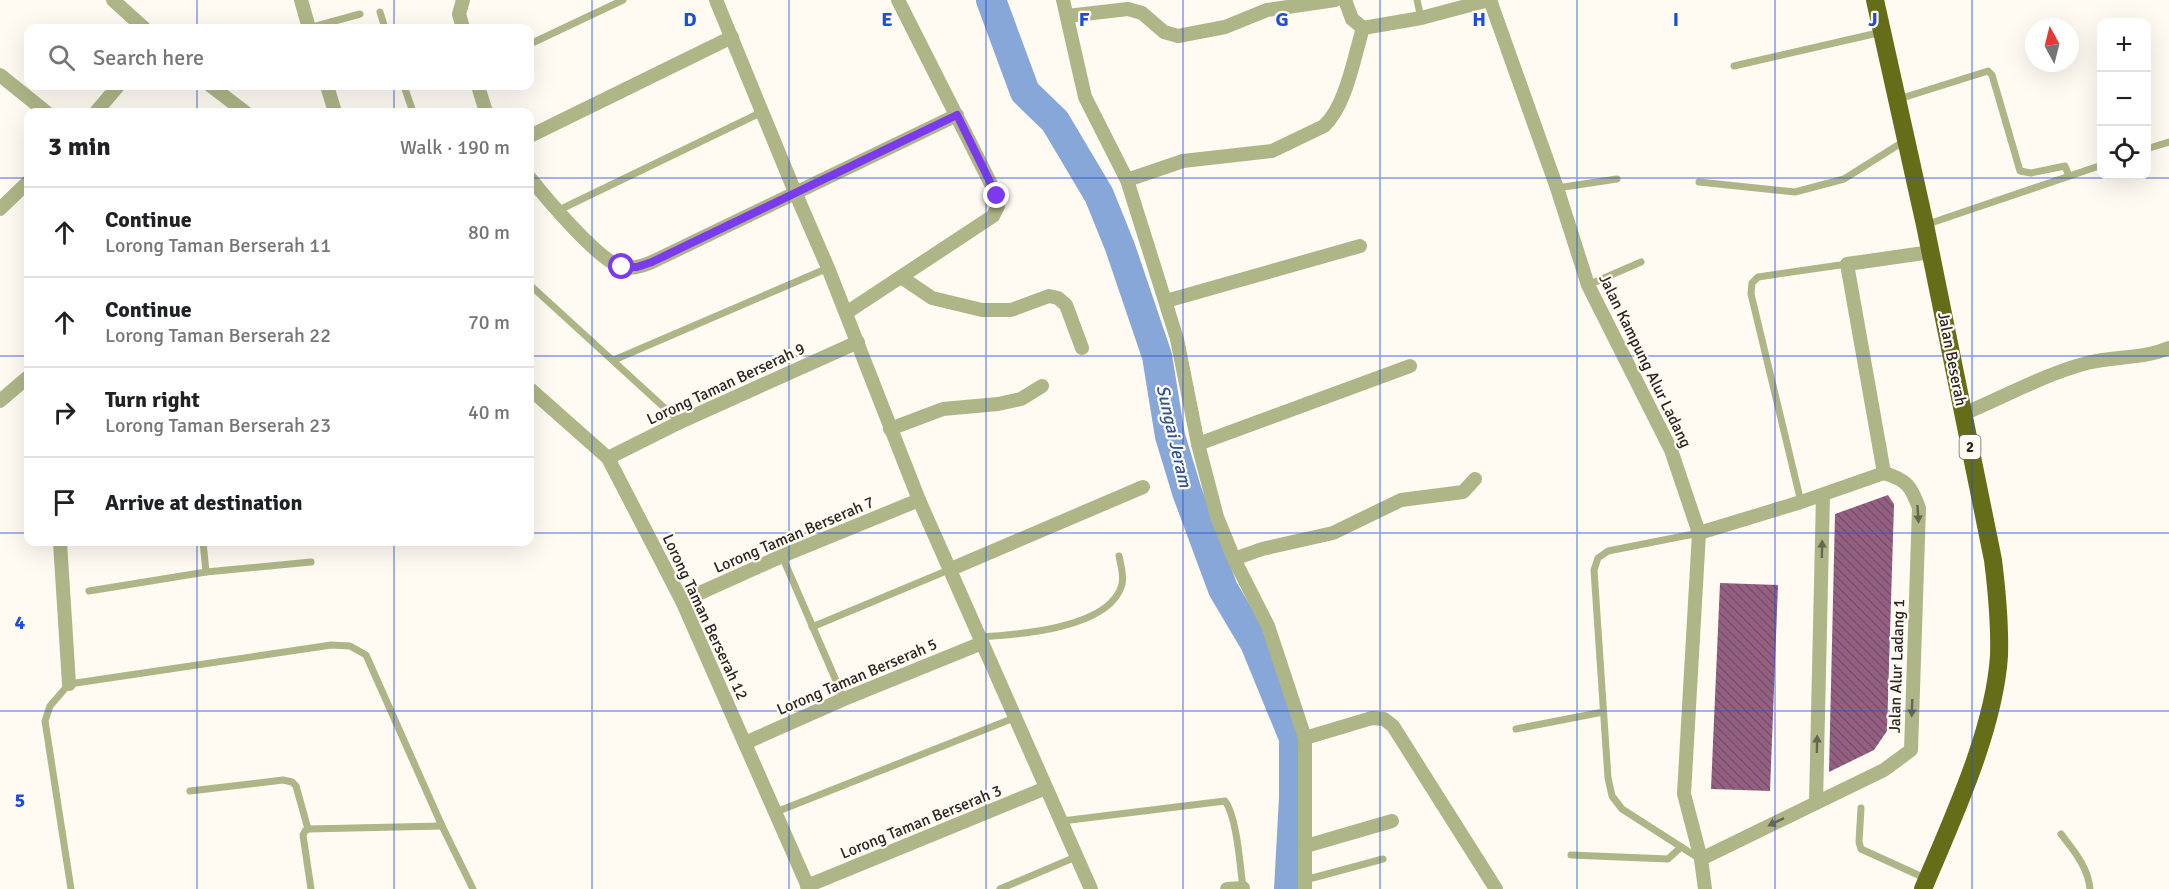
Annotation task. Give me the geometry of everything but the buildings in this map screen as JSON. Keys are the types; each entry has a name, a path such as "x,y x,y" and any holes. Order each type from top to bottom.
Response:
{"highway":[{"name":"Jalan Beserah","path":"1875,0 1931,252 1993,560 1999,606 1999,657 1992,703 1968,779 1925,884"}],"street":[{"path":"113,0 140,24"},
{"path":"301,0 308,24"},
{"path":"716,0 828,268 919,500 1091,889"},
{"path":"846,313 993,216 998,206 997,196 898,0"},
{"path":"1063,0 1085,97 1127,180 1178,339 1198,444 1217,517 1234,559 1268,626 1305,738 1305,884"},
{"path":"1067,16 1128,9 1142,14 1164,32 1178,36 1225,27 1267,10 1335,0"},
{"path":"1345,0 1352,19 1363,28 1421,18 1490,0"},
{"name":"Jalan Kampung Alur Ladang","path":"1490,0 1557,188 1588,285 1671,450 1699,532 1684,794 1701,859 1705,889"},
{"path":"462,1 459,14 462,24"},
{"path":"1127,180 1183,161 1272,151 1324,126 1331,120 1340,104 1363,28"},
{"path":"534,134 732,37"},
{"path":"1,77 41,108"},
{"path":"99,108 115,90"},
{"path":"216,90 240,108"},
{"path":"328,90 334,108"},
{"path":"479,90 485,108"},
{"path":"534,183 557,211 610,263 622,267 637,267 652,262 957,115"},
{"path":"0,209 24,186"},
{"path":"1166,301 1360,246"},
{"path":"1699,532 1823,495 1884,473 1847,264 1931,252"},
{"path":"901,277 932,298 982,310 1011,310 1049,296 1058,298 1066,305 1082,348"},
{"name":"Lorong Taman Berserah 9","path":"608,458 680,422 858,342"},
{"path":"1964,414 2062,371 2107,359 2151,354 2169,348"},
{"path":"1198,444 1410,366"},
{"path":"0,401 24,380"},
{"path":"890,429 943,409 998,404 1021,399 1042,386"},
{"name":"Lorong Taman Berserah 12","path":"534,392 608,458 682,601 808,888"},
{"name":"Jalan Alur Ladang 1","path":"1701,859 1884,770 1911,750 1919,508 1912,489 1902,479 1884,473"},
{"path":"1234,559 1262,549 1333,533 1401,500 1463,492 1475,479"},
{"path":"951,569 1143,487"},
{"path":"1816,803 1823,495"},
{"name":"Lorong Taman Berserah 7","path":"682,601 782,556 919,500"},
{"path":"60,546 69,684"},
{"name":"Lorong Taman Berserah 5","path":"745,742 980,640"},
{"path":"1305,738 1372,718 1384,719 1393,726 1496,889"},
{"name":"Lorong Taman Berserah 3","path":"808,888 1046,788"},
{"path":"1306,846 1392,821"},
{"path":"1227,889 1243,888"}],"lane":[{"path":"534,42 623,0"},
{"path":"1417,0 1421,18"},
{"path":"380,12 384,24"},
{"path":"324,24 360,14"},
{"path":"1734,66 1882,32"},
{"path":"1896,100 1988,71 1992,75 2020,171 2031,173 2065,166 2069,176"},
{"path":"405,90 412,108"},
{"path":"557,211 762,112"},
{"path":"1699,182 1795,192 1844,179 1906,140"},
{"path":"2151,147 2169,141"},
{"path":"1925,225 2097,167"},
{"path":"1557,188 1617,179"},
{"path":"1588,285 1641,262"},
{"path":"1801,502 1751,294 1752,284 1758,278 1847,264"},
{"path":"614,360 828,268"},
{"path":"534,289 680,422"},
{"path":"1699,532 1608,551 1598,558 1594,570 1608,778 1612,796 1622,809 1701,859"},
{"path":"203,546 206,572"},
{"path":"782,556 844,699"},
{"path":"980,640 1022,635 1065,626 1103,609 1119,591 1122,583 1123,572 1119,556"},
{"path":"89,591 206,572 311,562"},
{"path":"812,627 951,569"},
{"path":"71,889 45,721 50,706 69,684 331,645 350,646 366,655 442,826 473,889"},
{"path":"1516,729 1603,712"},
{"path":"776,812 1014,718"},
{"path":"190,791 283,780 292,782 296,786 308,829"},
{"path":"1062,820 1225,801 1233,819 1243,888"},
{"path":"1861,808 1859,842 1861,849 1925,884"},
{"path":"311,889 303,835 308,829 442,826"},
{"path":"2061,834 2080,859 2089,879 2090,889"},
{"path":"1571,855 1668,859 1681,847"},
{"path":"1000,889 1078,856"},
{"path":"1305,884 1383,859"}],"waterway":[{"name":"Sungai Jeram","path":"991,0 1025,92 1055,121 1099,195 1120,247 1157,356 1170,436 1187,492 1223,589 1255,643 1294,738 1294,798 1289,889"}],"route":[{"path":"622,267 637,267 652,262 957,115 997,196"}]}
